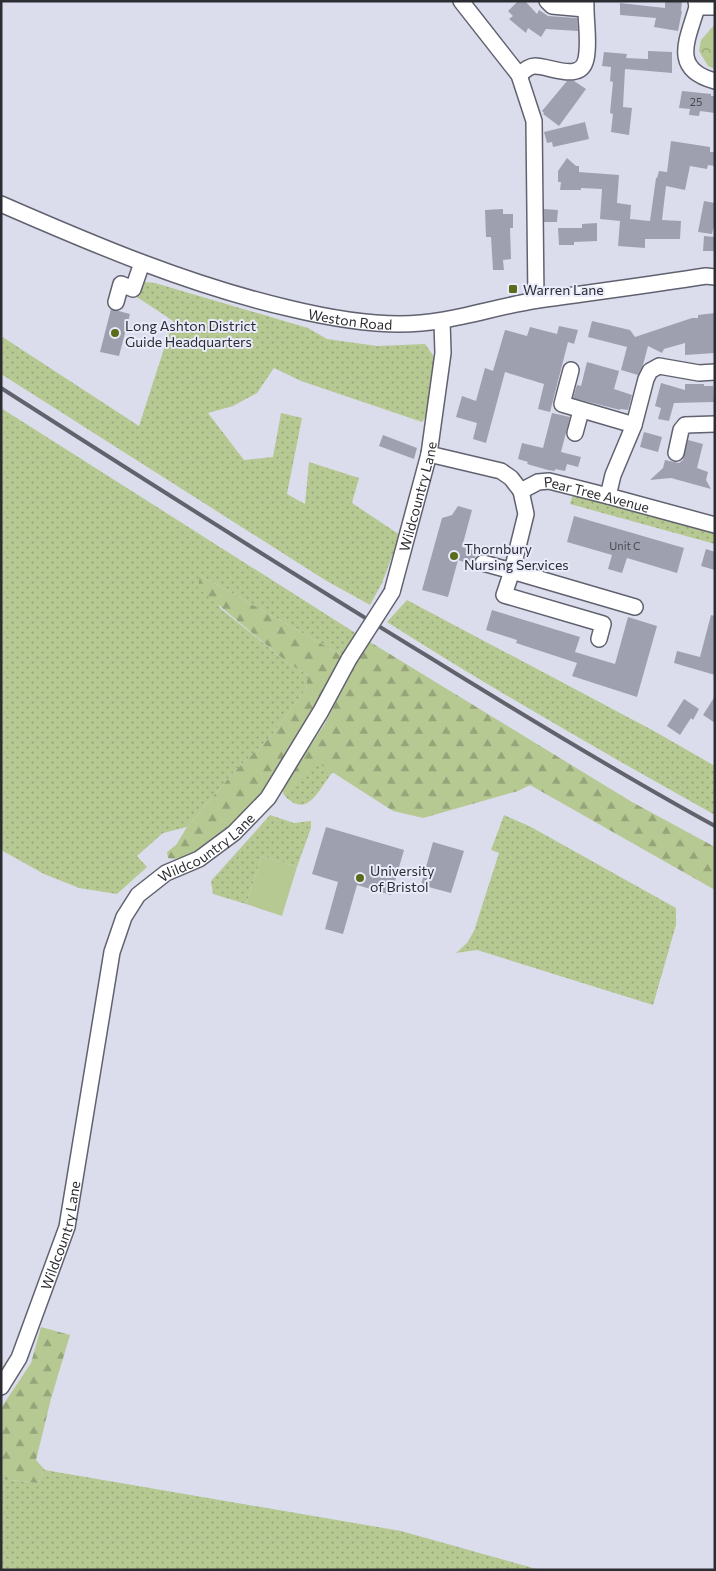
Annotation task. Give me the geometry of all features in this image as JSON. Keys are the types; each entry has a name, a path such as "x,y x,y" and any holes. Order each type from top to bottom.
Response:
{"street":[{"path":"461,1 519,74 534,122 536,300"},
{"path":"519,74 535,66 572,72 583,66 587,57 586,5 552,6 547,1"},
{"path":"715,7 697,4 685,45 685,56 689,67 698,76 715,81"},
{"name":"Weston Road","path":"1,204 142,263 250,299 312,314 365,322 400,324 442,321 536,300 706,276 715,277"},
{"path":"116,302 121,284 134,289 142,263"},
{"name":"Wildcountry Lane","path":"1,1387 20,1358 67,1227 112,952 124,917 138,895 166,873 199,858 234,833 268,798 321,711 348,660 392,592 429,454 443,353 442,321"},
{"path":"608,496 613,475 634,425 646,379 650,371 658,366 699,373 715,372"},
{"path":"571,370 562,404 634,425"},
{"path":"575,433 581,411"},
{"path":"676,454 681,430 685,425 715,424"},
{"path":"429,454 500,471 511,478 521,491 526,514 504,595 603,624 599,639"},
{"name":"Pear Tree Avenue","path":"521,491 538,482 549,481 715,525"},
{"path":"483,562 512,571 537,574 636,606"}],"green space":[{"path":"715,24 715,69 708,66 699,51 701,40"},
{"path":"144,282 155,283 308,328 327,339 377,346 425,344 435,358 426,417 422,422 301,381 274,368 257,393 233,406 208,413 244,460 273,457 281,413 302,418 287,494 305,504 309,462 359,478 352,503 400,535 382,583 370,605 325,580 1,374 1,336 139,426 173,321 137,297"},
{"path":"1,408 357,634 343,656 200,575 220,608 288,663 308,675 306,689 271,736 234,772 187,827 163,833 137,856 147,867 117,894 79,888 44,874 1,850"},
{"path":"573,494 715,533 715,544 570,504"},
{"path":"200,575 343,656 295,745 256,806 234,827 208,847 181,858 168,858 167,852 176,845 187,827 234,772 271,736 306,689 308,675 288,663 198,588"},
{"path":"407,600 654,731 715,766 715,815 550,721 387,622"},
{"path":"370,642 632,802 715,847 715,890 530,785 518,791 423,818 393,811 315,761 284,795 282,791 285,784 324,725"},
{"path":"315,760 333,772 312,799 300,805 292,802 284,795"},
{"path":"270,815 294,823 311,821 311,828 297,867 262,856 246,904 213,894 211,881"},
{"path":"504,815 531,827 676,908 676,925 653,1005 477,950 456,953 467,943 474,931 499,853 491,850"},
{"path":"262,856 297,867 282,916 246,904"},
{"path":"41,1327 70,1335 51,1399 36,1460 45,1470 38,1483 1,1479 1,1408 31,1363"},
{"path":"45,1470 401,1531 540,1570 1,1570 1,1479 38,1483"}],"building":[{"path":"518,1 525,1 537,14 539,10 548,16 577,18 578,31 546,29 541,37 528,28 526,33 509,19 513,16 508,11"},
{"path":"665,1 682,1 678,31 654,27 656,18 620,15 620,3 665,8"},
{"path":"648,51 672,52 672,73 625,69 623,107 632,108 629,135 611,132 613,114 610,113 613,82 610,81 611,67 602,66 604,52 627,54 626,58 648,59"},
{"path":"567,81 574,81 586,89 559,126 543,114 542,111"},
{"path":"682,91 715,96 715,113 700,111 699,116 689,115 690,109 679,108"},
{"path":"585,122 589,139 553,147 552,142 547,143 544,132"},
{"path":"671,141 710,147 710,152 715,152 715,166 708,165 707,169 690,166 685,190 666,186 662,220 681,221 680,239 645,239 645,248 618,246 620,221 600,219 602,189 560,190 561,182 558,182 558,171 567,158 576,166 579,166 579,172 619,175 617,203 631,205 630,219 650,221 656,178 659,171 667,172"},
{"path":"704,201 715,203 715,221 712,234 698,232"},
{"path":"503,209 503,214 513,214 513,228 510,228 511,259 503,260 504,270 493,270 491,237 486,237 485,210"},
{"path":"544,209 558,210 557,222 544,222"},
{"path":"597,223 597,241 574,242 574,245 559,245 558,228 582,228 582,224"},
{"path":"704,236 715,237 714,251 703,251"},
{"name":"Long Ashton District Guide Headquarters","path":"111,309 130,314 119,356 100,352"},
{"path":"715,313 715,353 685,355 685,343 664,349 662,353 648,346 638,375 621,370 627,347 588,337 592,321 630,330 635,337 692,318 698,318 698,315"},
{"path":"559,326 578,330 574,344 568,342 550,412 538,409 544,384 505,372 486,443 473,439 477,423 456,417 462,396 476,401 485,368 493,371 505,330 527,336 530,327 557,334"},
{"path":"587,362 619,371 614,389 632,395 628,410 620,410 573,398 577,385 581,386"},
{"path":"661,383 685,390 685,384 713,386 714,402 674,403 669,421 658,419 661,408 655,406"},
{"path":"552,413 570,417 561,452 581,457 578,467 567,464 565,471 555,469 555,471 527,464 528,462 518,459 522,443 543,448"},
{"path":"644,432 662,437 658,452 640,447"},
{"path":"383,435 417,448 414,459 379,446"},
{"path":"688,440 703,444 697,468 708,472 706,480 711,489 671,478 650,480 663,468 665,460 679,463 683,460"},
{"name":"Thornbury Nursing Services","path":"458,506 472,510 462,547 477,551 473,565 458,560 448,597 422,590 442,518 452,515"},
{"path":"574,516 684,548 677,573 627,558 622,573 608,569 612,555 567,542"},
{"path":"706,549 715,552 715,570 701,566"},
{"path":"492,610 580,637 575,652 615,664 628,617 657,626 637,697 572,676 577,663 516,643 517,640 486,630"},
{"path":"711,615 715,616 715,675 674,663 677,651 700,657"},
{"path":"715,696 715,723 703,715"},
{"path":"684,699 699,709 693,720 691,718 680,735 667,726"},
{"name":"University of Bristol","path":"326,827 404,850 391,895 357,885 343,934 325,929 338,882 312,874"},
{"path":"433,842 464,851 451,893 421,885"}],"railway":[{"path":"1,388 464,679 607,765 715,826"}],"place":[{"name":"Warren Lane","path":"513,289"},
{"name":"Long Ashton District Guide Headquarters","path":"115,333"},
{"name":"Thornbury Nursing Services","path":"454,556"},
{"name":"University of Bristol","path":"360,878"}]}
